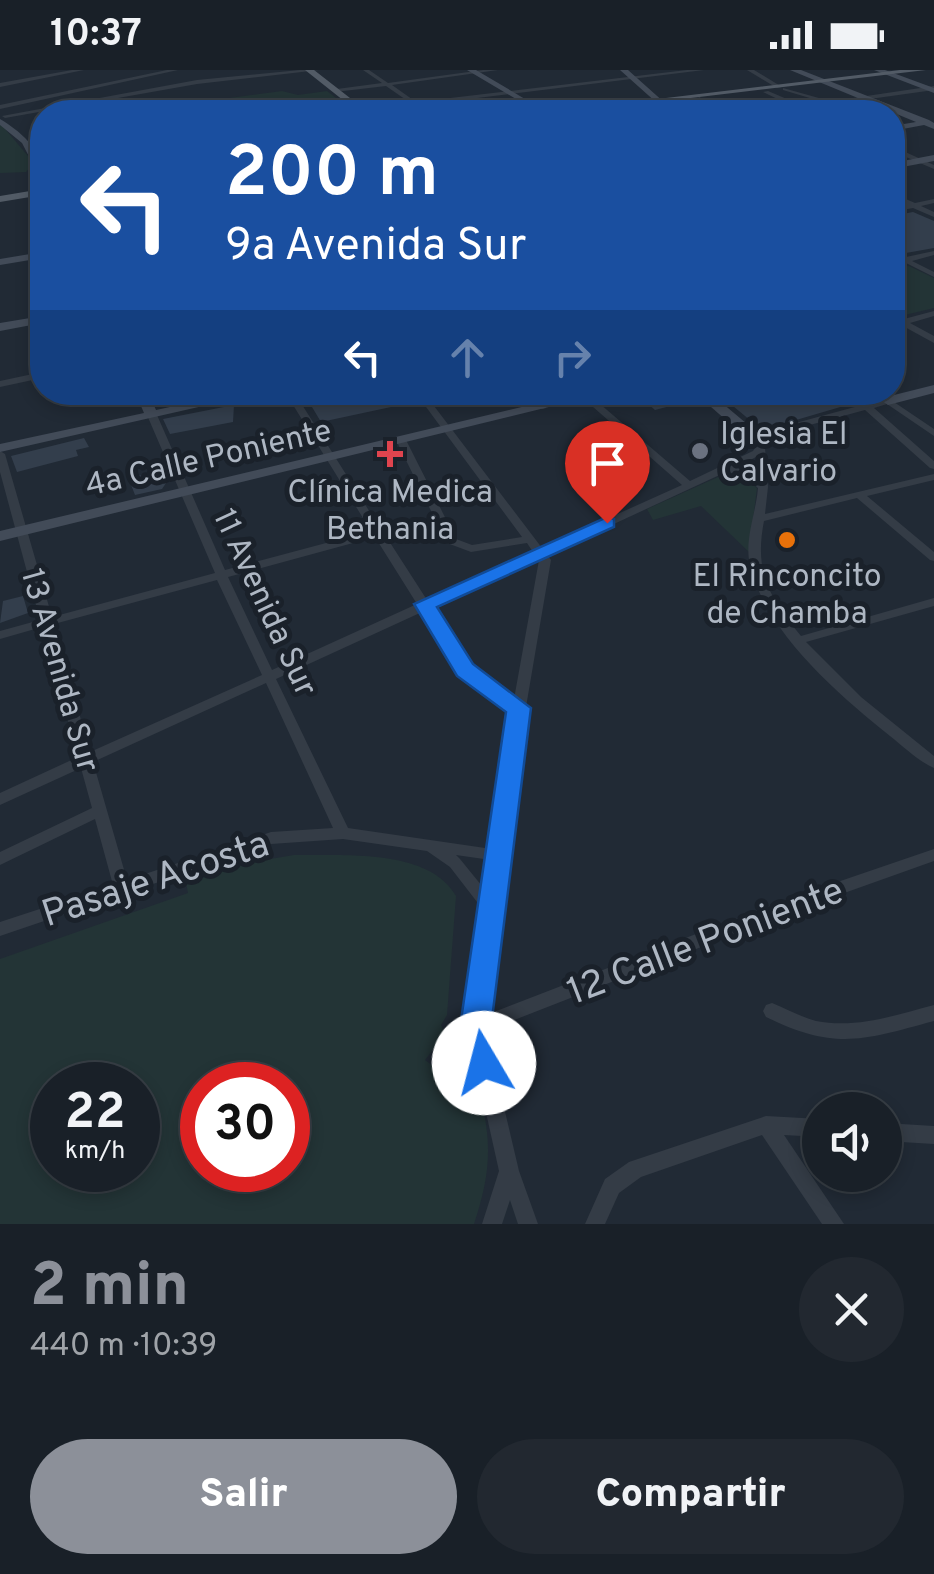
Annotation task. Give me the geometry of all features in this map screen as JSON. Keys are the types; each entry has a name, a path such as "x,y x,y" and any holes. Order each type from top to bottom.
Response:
{"main road":[{"path":"624,70 655,100"},
{"path":"794,70 869,100"},
{"path":"674,100 922,70"},
{"path":"675,100 884,72 932,70"},
{"path":"314,71 348,100"},
{"path":"473,71 522,100"},
{"path":"884,72 932,90"},
{"path":"686,100 782,88"},
{"path":"1,114 30,144"},
{"path":"1,114 30,140"},
{"path":"905,116 931,124"},
{"path":"905,127 931,124"},
{"path":"905,164 934,158"},
{"path":"0,196 30,192"},
{"path":"3,261 30,257"},
{"path":"0,327 30,322"},
{"path":"905,397 934,388"},
{"name":"11 Avenida Sur","path":"148,405 152,415"},
{"path":"0,451 199,405"},
{"name":"4a Calle Poniente","path":"0,536 547,405"},
{"path":"715,405 762,443"}],"street":[{"path":"0,85 82,70"},
{"path":"48,100 115,80 175,70"},
{"path":"366,70 410,100"},
{"path":"337,91 495,70"},
{"path":"440,100 701,70"},
{"path":"750,70 782,88 822,100"},
{"path":"164,71 196,82"},
{"path":"86,100 196,82 314,71"},
{"path":"115,80 134,92"},
{"path":"852,100 932,90"},
{"path":"766,92 784,100"},
{"path":"1,114 30,105"},
{"path":"1,114 30,109"},
{"path":"905,154 934,167"},
{"path":"905,201 934,215"},
{"path":"905,207 934,201"},
{"path":"906,260 934,254"},
{"path":"906,260 934,276"},
{"path":"905,321 934,314"},
{"path":"905,324 934,340"},
{"path":"0,384 30,378"},
{"path":"297,405 465,670 497,697 519,708"},
{"path":"429,405 542,552 544,577 519,708 476,1027 510,1171 528,1224"},
{"path":"534,405 544,406"},
{"path":"594,405 690,486"},
{"path":"0,799 726,470 762,443 875,405"},
{"path":"892,405 934,433"},
{"path":"867,407 934,466"},
{"name":"11 Avenida Sur","path":"152,415 222,577 343,834"},
{"path":"400,440 451,542 471,549 531,539"},
{"path":"762,443 763,487 754,562 770,601 800,640 878,719 934,763"},
{"name":"13 Avenida Sur","path":"0,451 122,886"},
{"path":"726,470 746,473 763,487"},
{"path":"760,518 934,477"},
{"path":"859,494 934,558"},
{"path":"0,636 379,537 443,525"},
{"path":"800,640 934,602"},
{"path":"0,860 100,810"},
{"name":"Pasaje Acosta","path":"0,929 255,841 343,834 502,856"},
{"path":"430,846 455,863 494,912"},
{"name":"12 Calle Poniente","path":"476,1027 784,907 934,855"},
{"path":"772,1011 824,1034 862,1032 934,1013"},
{"path":"766,1124 834,1224"},
{"path":"596,1224 612,1186 636,1169 766,1124 802,1127"},
{"path":"902,1133 934,1135"},
{"path":"492,1224 510,1171"}],"shaded area":[{"path":"282,91 298,95 327,91 339,100 213,100"},
{"path":"0,123 30,158 30,168 26,172 0,173"},
{"path":"905,266 934,278 934,308 905,315"},
{"path":"727,473 741,474 757,488 749,552 701,506 653,520 647,509"},
{"path":"294,855 383,858 426,869 443,880 456,896 447,1015 441,1025 445,1034 425,1060 449,1078 465,1067 478,1086 488,1162 474,1224 0,1224 0,959 188,893 186,883 247,863"}],"building":[{"path":"913,212 934,221 934,248 905,253 905,214"},
{"path":"234,405 233,422 170,434 163,419"},
{"path":"311,405 391,407 321,422"},
{"path":"732,405 847,405 762,430"},
{"path":"84,438 89,447 76,450 78,456 17,472 11,456"},
{"path":"160,473 166,483 162,489 135,495 128,477"},
{"path":"23,596 28,613 0,623 3,601"}],"place":[{"name":"Iglesia El Calvario","path":"700,451"},
{"name":"Clínica Medica Bethania","path":"390,454"},
{"name":"El Rinconcito de Chamba","path":"787,540"}],"route":[{"path":"484,1063 476,1027 519,708 497,697 465,670 424,604 607,523"}]}
